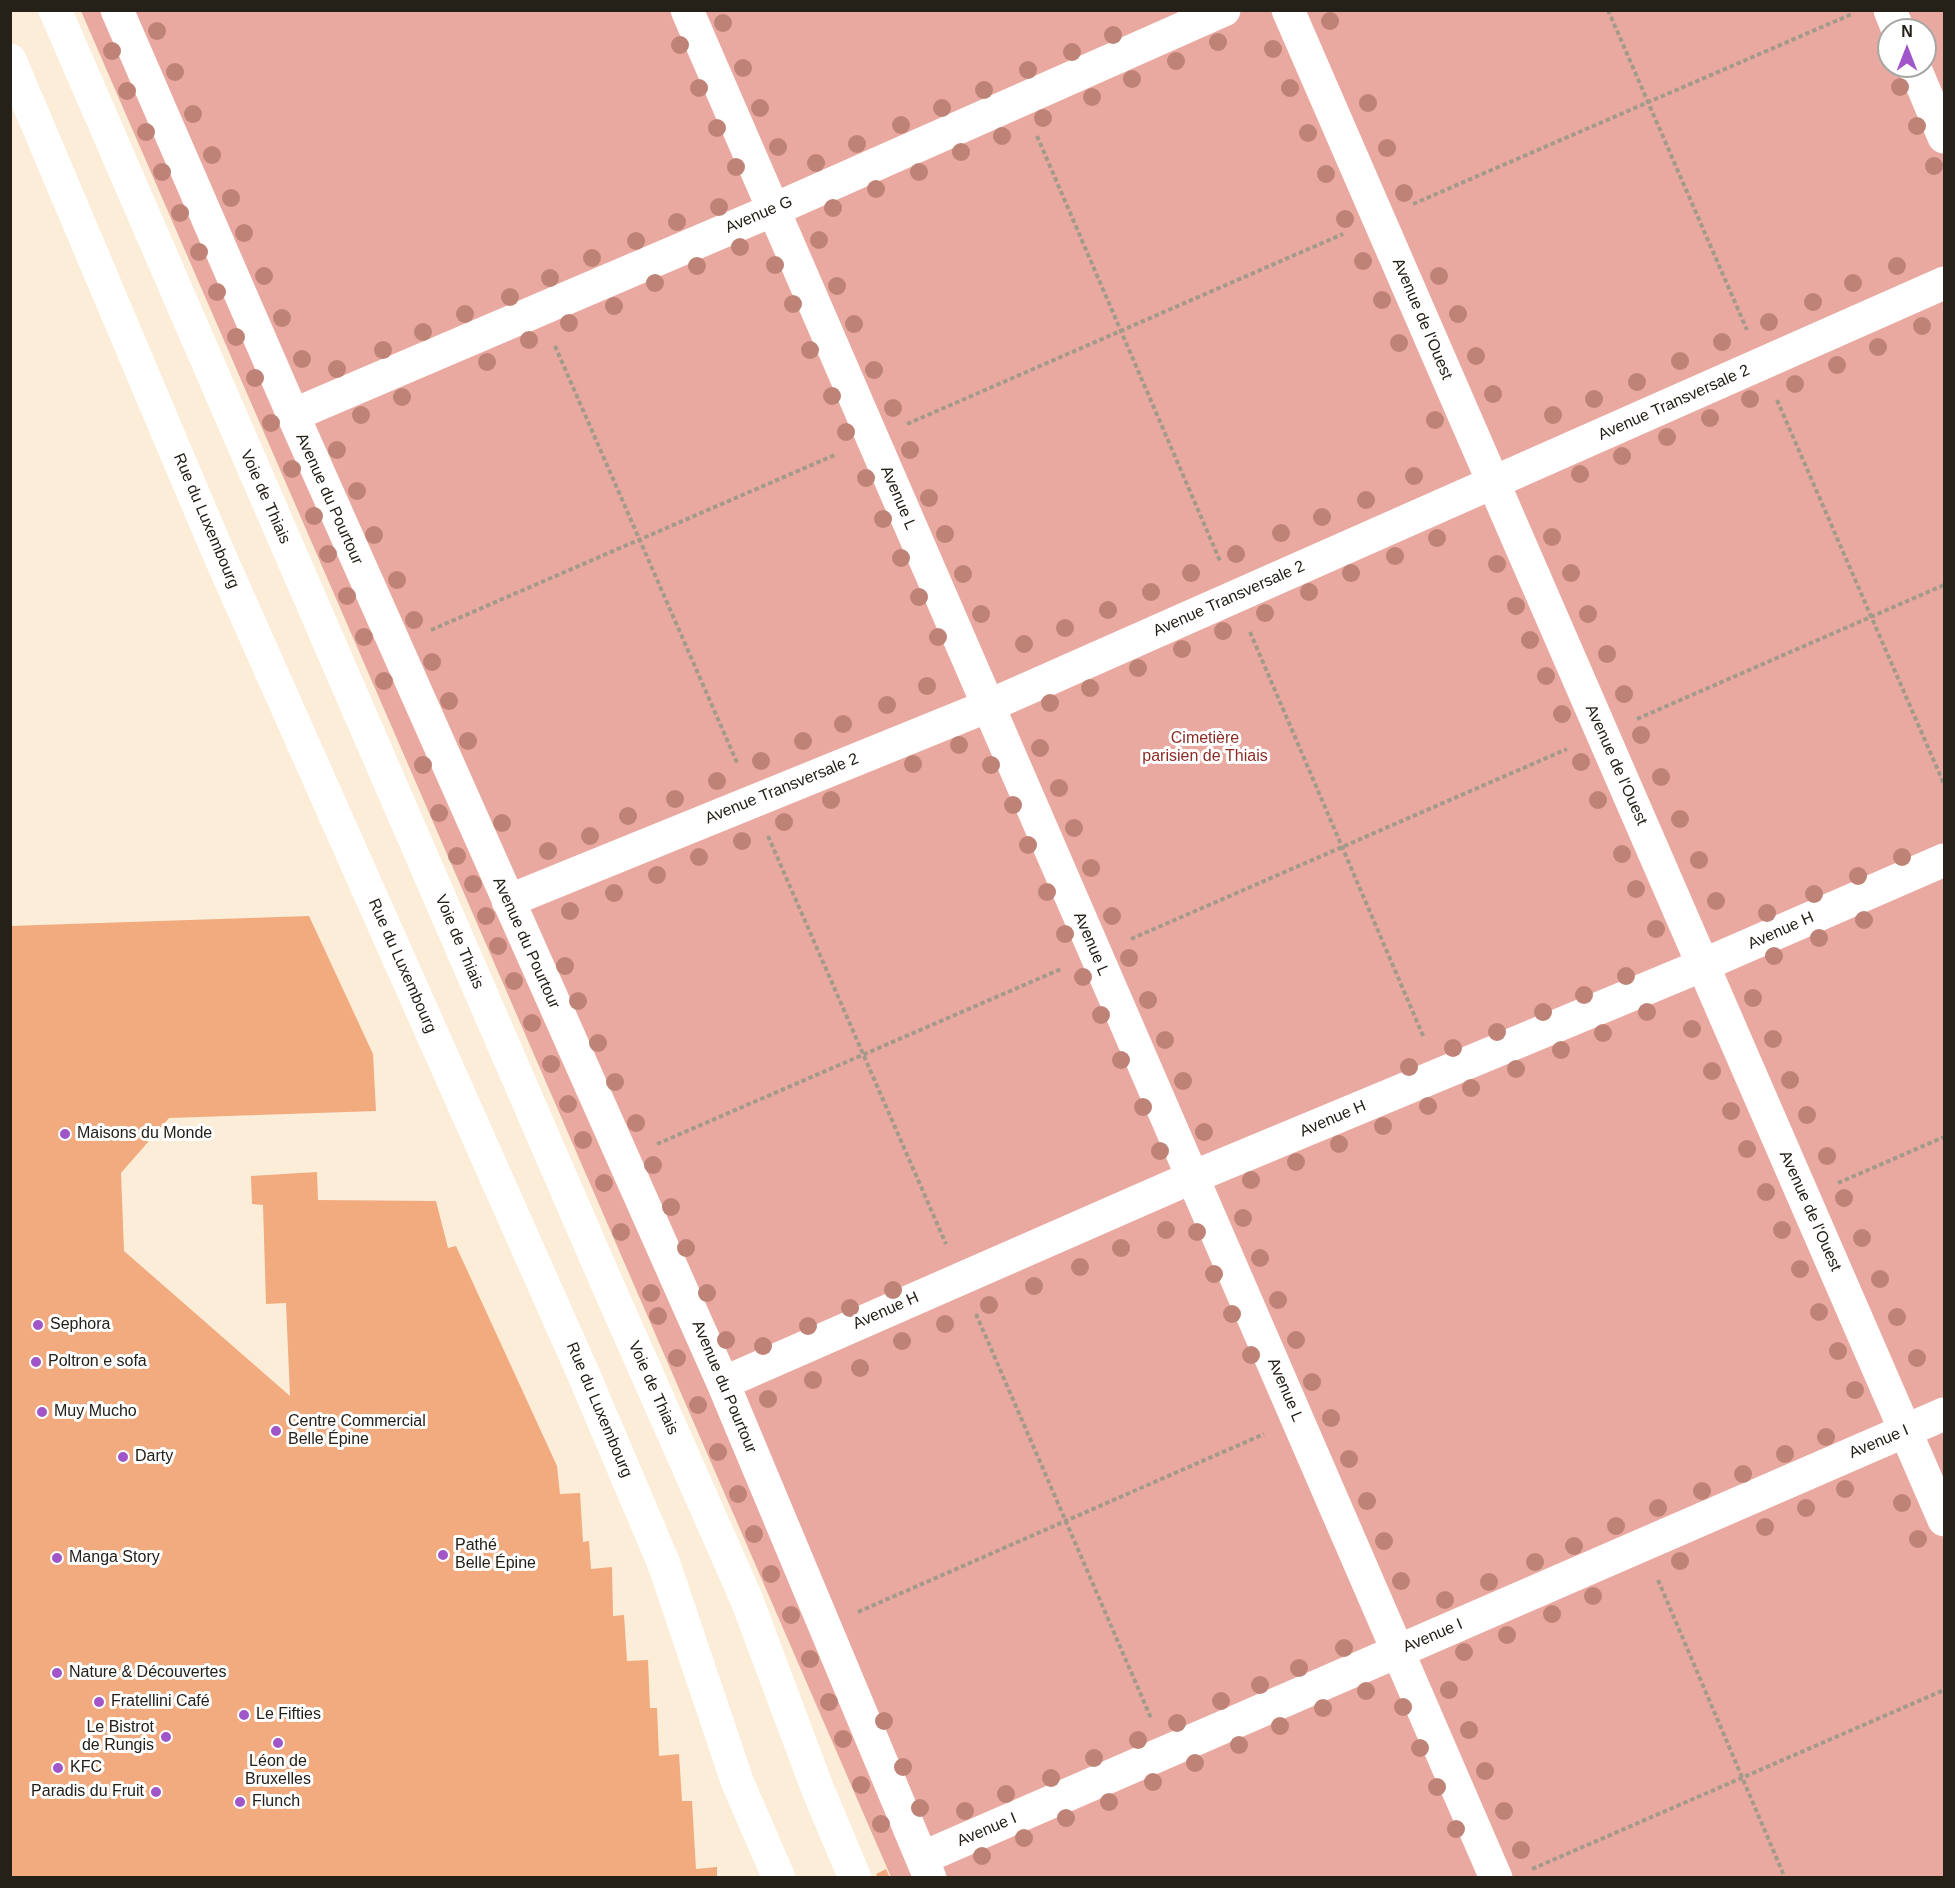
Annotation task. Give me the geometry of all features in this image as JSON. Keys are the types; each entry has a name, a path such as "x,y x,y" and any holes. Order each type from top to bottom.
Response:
{"street":[{"name":"Voie de Thiais","path":"55,10 600,1268 746,1598 818,1790 855,1878"},
{"name":"Avenue du Pourtour","path":"117,10 292,415 723,1383 926,1868"},
{"name":"Avenue L","path":"687,10 1398,1651 1509,1875"},
{"name":"Avenue G","path":"292,415 773,210 1224,10"},
{"name":"Avenue de l'Ouest","path":"1288,10 1944,1520"},
{"name":"Rue du Luxembourg","path":"10,60 218,552 588,1383 664,1564 737,1781 779,1878"},
{"path":"1919,78 1944,137"},
{"name":"Avenue Transversale 2","path":"508,901 988,706 1944,283"},
{"name":"Avenue H","path":"723,1383 1192,1178 1703,965 1944,860"},
{"name":"Avenue I","path":"926,1868 1166,1752 1944,1414"}],"path":[{"path":"394,646 1860,10"},
{"path":"540,309 1166,1752"},
{"path":"623,1159 1944,585"},
{"path":"1805,1198 1944,1137"},
{"path":"825,1626 1298,1420"},
{"path":"1642,1545 1785,1878"},
{"path":"1509,1875 1944,1690"}],"green space":[{"name":"Cimetière parisien de Thiais","path":"81,11 1944,11 1944,1877 891,1877"}],"building":[{"name":"Centre Commercial Belle Épine","path":"309,916 373,1054 376,1111 169,1118 121,1173 124,1251 290,1396 286,1303 266,1304 263,1205 252,1204 251,1176 317,1172 318,1200 436,1201 448,1248 456,1246 557,1466 560,1494 580,1493 583,1542 589,1541 591,1569 612,1567 613,1616 624,1615 627,1661 648,1660 650,1708 657,1708 659,1756 679,1754 682,1801 692,1801 696,1869 717,1867 717,1878 10,1878 10,926"},
{"path":"886,1869 890,1878 878,1878 876,1874"}],"place":[{"name":"Maisons du Monde","path":"65,1134"},
{"name":"Sephora","path":"38,1325"},
{"name":"Poltron e sofa","path":"36,1362"},
{"name":"Muy Mucho","path":"42,1412"},
{"name":"Centre Commercial Belle Épine","path":"276,1431"},
{"name":"Darty","path":"123,1457"},
{"name":"Pathé Belle Épine","path":"443,1555"},
{"name":"Manga Story","path":"57,1558"},
{"name":"Nature & Découvertes","path":"57,1673"},
{"name":"Fratellini Café","path":"99,1702"},
{"name":"Le Fifties","path":"244,1715"},
{"name":"Le Bistrot de Rungis","path":"166,1737"},
{"name":"Léon de Bruxelles","path":"278,1743"},
{"name":"KFC","path":"58,1768"},
{"name":"Paradis du Fruit","path":"156,1792"},
{"name":"Flunch","path":"240,1802"}]}
